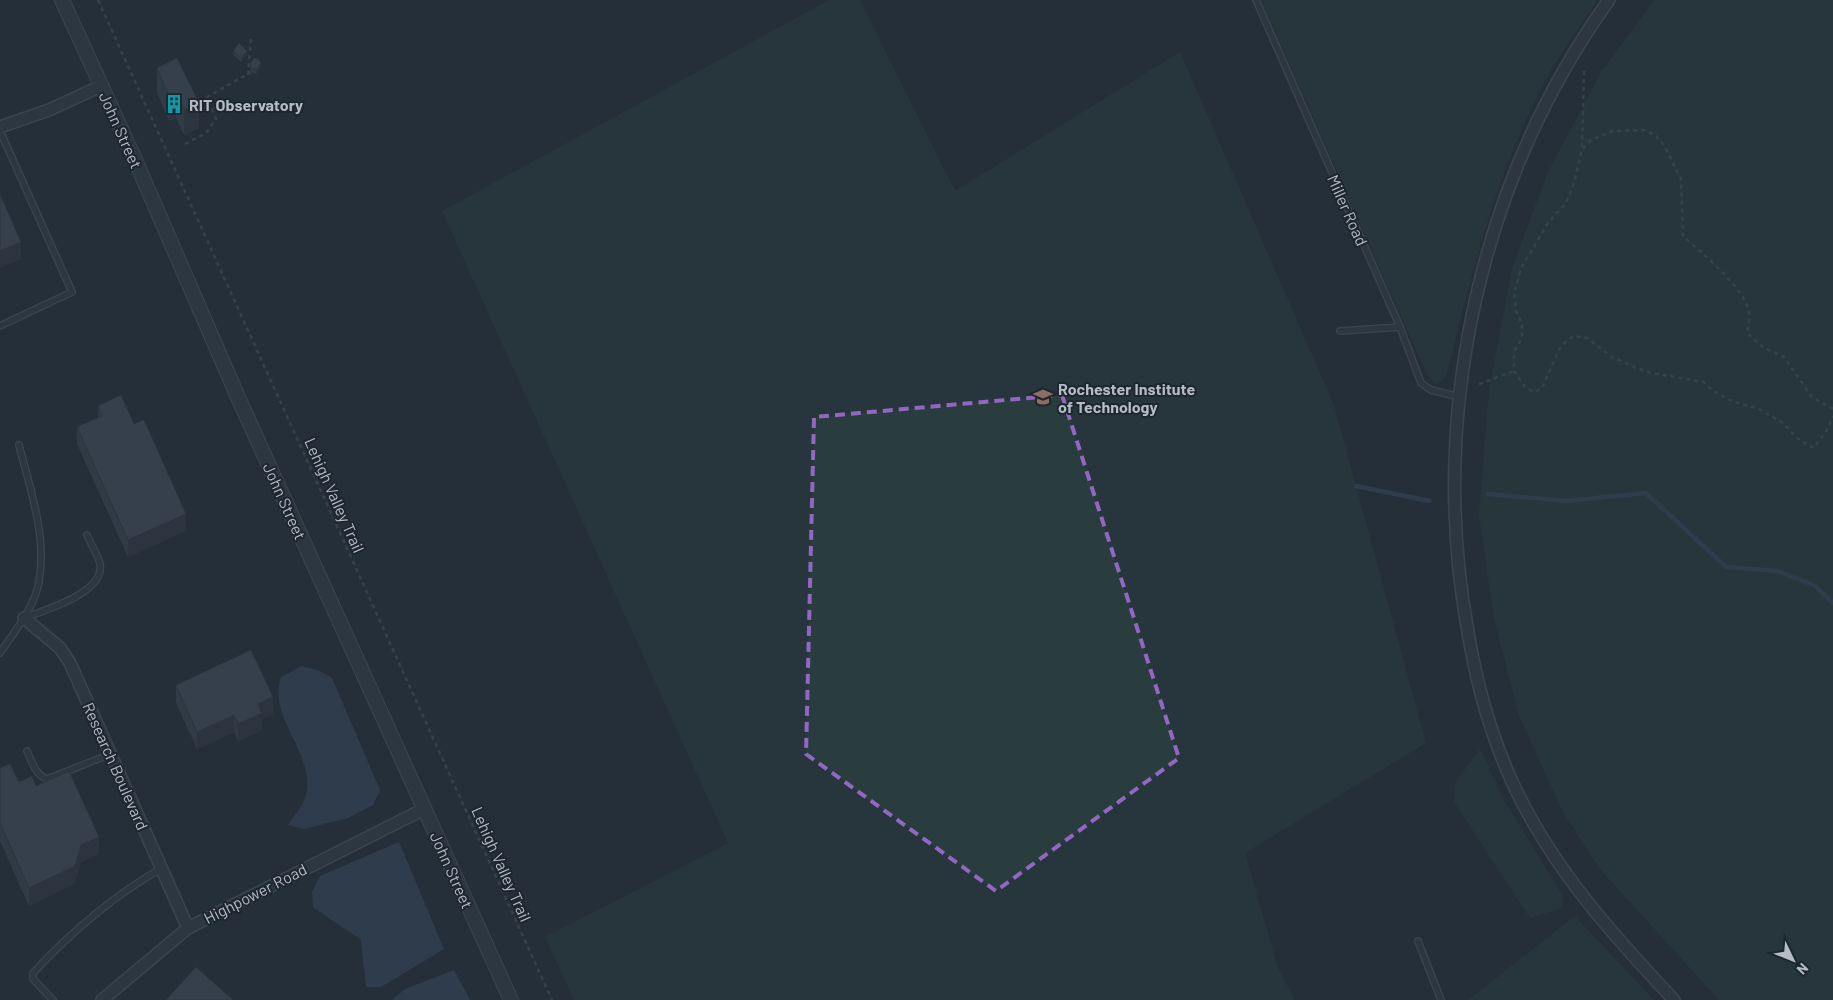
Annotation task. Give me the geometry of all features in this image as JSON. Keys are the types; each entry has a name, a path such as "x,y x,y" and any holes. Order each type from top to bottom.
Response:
{"street":[{"name":"John Street","path":"62,0 245,413 511,1000"},
{"path":"1609,0 1545,105 1503,202 1473,310 1459,397 1455,482 1458,568 1473,663 1489,723 1516,790 1552,854 1603,923 1674,1000"},
{"path":"0,129 49,110 101,86"},
{"name":"Research Boulevard","path":"24,618 54,642 70,663 188,928"},
{"name":"Highpower Road","path":"102,1000 188,928 424,809"}],"lane":[{"name":"Miller Road","path":"1256,0 1400,327 1421,383 1441,394 1459,397"},
{"path":"0,129 72,292 0,326"},
{"path":"1340,331 1400,327"},
{"path":"0,653 24,618 39,583 41,546 19,445"},
{"path":"24,618 71,599 89,589 96,582 100,565 87,535"},
{"path":"27,751 35,770 47,779 111,754"},
{"path":"53,1000 33,979 33,973 91,917 126,889 162,868"},
{"path":"1418,942 1441,1000"}],"path":[{"name":"Lehigh Valley Trail","path":"98,0 552,1000"},
{"path":"248,75 251,38"},
{"path":"1584,71 1582,149 1574,182 1566,203 1548,223 1521,268 1514,293 1516,311 1522,324 1522,338 1514,352 1514,370 1525,388 1534,392 1542,388 1559,350 1567,340 1574,336 1587,338 1612,357 1634,367 1651,373 1704,382 1713,392 1734,402 1757,408 1784,423 1797,438 1814,448 1827,430 1833,416"},
{"path":"185,144 206,133 216,119 207,97 251,72"},
{"path":"1582,149 1591,140 1614,131 1645,130 1656,136 1664,145 1682,179 1683,236 1730,280 1742,295 1749,312 1747,333 1764,348 1784,356 1812,397 1833,409"},
{"path":"1479,384 1514,370"}],"highlighted area":[{"path":"1062,395 1179,758 996,891 806,754 814,417"}],"shaded area":[{"path":"829,0 860,0 955,191 1180,52 1334,405 1426,743 1245,853 1278,968 1295,1000 574,1000 545,937 728,843 442,211"},
{"path":"1261,0 1598,0 1546,79 1528,114 1513,150 1487,224 1447,374 1442,381 1435,384 1427,375"},
{"path":"1654,0 1833,0 1833,1000 1719,1000 1599,868 1563,812 1519,716 1494,619 1479,515 1489,390 1512,268 1548,172 1600,74"},
{"path":"1480,749 1503,798 1563,896 1562,908 1530,918 1454,802 1456,781"},
{"path":"1575,916 1654,1000 1468,1000"}],"water":[{"path":"302,666 320,671 332,678 380,790 373,805 348,818 304,829 288,825 304,801 307,782 305,767 281,708 279,692 281,677"},
{"path":"399,842 444,949 381,987 366,987 361,940 313,907 312,892 320,876"},
{"path":"454,970 470,1000 392,1000 405,989"}],"building":[{"path":"239,43 247,51 241,58 233,51"},
{"path":"177,58 199,103 184,110 176,93 169,96 157,68"},
{"path":"254,58 258,59 261,63 256,70 251,68 250,64"},
{"path":"0,194 21,242 0,251"},
{"path":"121,395 134,424 144,420 186,514 128,540 77,427 102,416 98,406"},
{"path":"251,650 273,697 258,704 262,713 238,724 234,715 197,732 176,685"},
{"path":"10,764 19,782 32,776 36,786 69,771 99,837 81,845 75,866 29,888 0,823 0,768"},
{"path":"196,967 233,1000 166,1000"}],"waterway":[{"path":"1356,486 1429,501"},
{"path":"1488,494 1566,501 1646,493 1726,567 1778,571 1815,586 1833,603"}],"place":[{"name":"RIT Observatory","path":"174,104"},
{"name":"Rochester Institute of Technology","path":"1043,397"}]}
